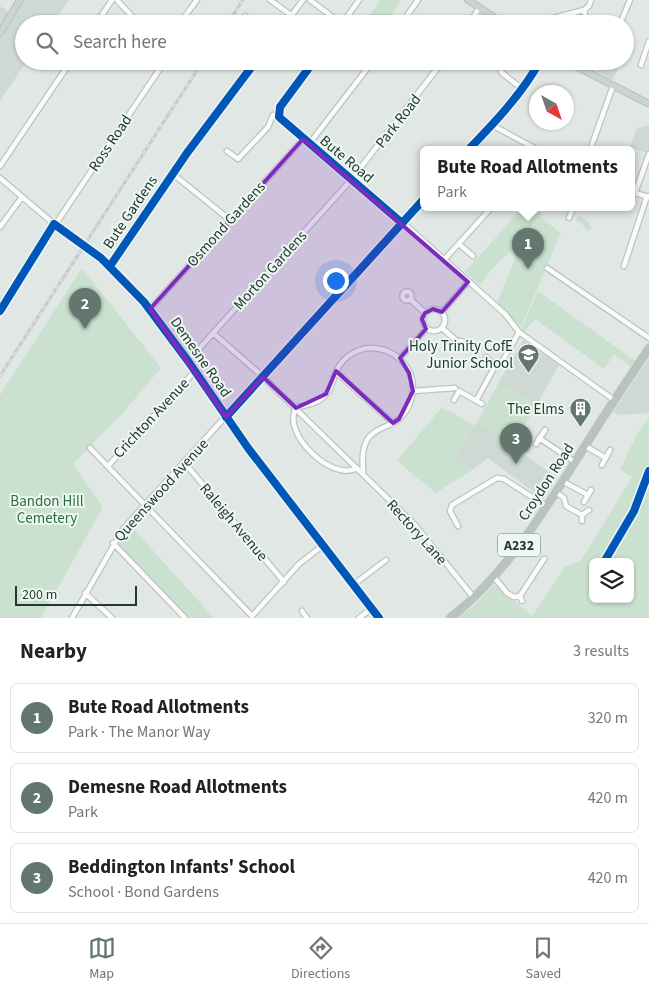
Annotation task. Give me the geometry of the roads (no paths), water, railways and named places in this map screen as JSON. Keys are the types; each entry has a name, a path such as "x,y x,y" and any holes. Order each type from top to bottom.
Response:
{"highway":[{"name":"Croydon Road","path":"450,618 474,598 494,577 556,492 649,348"}],"main road":[{"path":"0,33 20,0"},
{"path":"468,0 492,15"},
{"path":"583,70 649,104"}],"street":[{"path":"102,15 112,0"},
{"path":"117,0 131,15"},
{"path":"186,15 196,0"},
{"path":"270,0 290,15"},
{"path":"292,15 303,0"},
{"path":"310,0 330,15"},
{"path":"348,15 359,0"},
{"path":"407,15 418,0"},
{"path":"565,15 584,10 589,6 591,0"},
{"path":"624,15 630,0"},
{"path":"584,10 585,15"},
{"path":"641,64 649,41"},
{"path":"0,166 65,70"},
{"name":"Ross Road","path":"0,311 54,225 159,70"},
{"path":"227,151 238,159 268,127 273,115 278,113 308,70"},
{"path":"309,144 367,70"},
{"name":"Park Road","path":"351,180 436,70"},
{"path":"501,70 501,72 522,89"},
{"path":"472,146 522,89 534,70"},
{"path":"172,174 249,71"},
{"path":"591,146 613,86"},
{"name":"Bute Road","path":"278,113 282,120 303,139 402,223 510,319 519,332 614,400"},
{"path":"492,125 531,146"},
{"name":"Osmond Gardens","path":"150,309 303,139"},
{"path":"635,189 649,154"},
{"name":"Bute Gardens","path":"110,266 172,174 230,220"},
{"name":"Demesne Road","path":"0,178 54,225 97,254 150,309 226,417 322,546 379,618"},
{"name":"Morton Gardens","path":"188,361 351,180"},
{"path":"624,266 648,197 635,192"},
{"path":"0,227 22,197"},
{"name":"Queenswood Avenue","path":"72,618 113,543 144,504 226,417 262,375 420,203"},
{"path":"444,260 488,211"},
{"path":"569,218 572,211"},
{"path":"459,244 473,256"},
{"path":"547,268 649,338"},
{"path":"442,312 468,282"},
{"path":"410,299 425,313"},
{"path":"433,309 442,312 445,320 442,328 434,332 426,329 422,319 425,313 433,309"},
{"path":"442,328 458,342"},
{"path":"399,358 426,329"},
{"path":"476,401 496,366 503,360 519,332"},
{"name":"Rectory Lane","path":"213,333 262,375 421,532 474,598"},
{"path":"357,468 349,471 338,468 321,461 312,454 296,428 294,414 296,408 314,403 326,394 345,358 366,348 383,349 399,358 410,373 413,391 408,408 393,423 377,430 368,440 363,451 363,474"},
{"path":"486,357 496,366"},
{"name":"Crichton Avenue","path":"108,466 195,371"},
{"path":"336,372 393,423"},
{"path":"413,391 455,388"},
{"path":"454,400 459,391 482,404"},
{"path":"536,444 545,430"},
{"path":"539,438 575,462"},
{"path":"585,446 606,458"},
{"path":"90,448 252,617 299,564 322,546"},
{"path":"602,465 610,450"},
{"name":"Raleigh Avenue","path":"184,462 284,582"},
{"path":"458,526 450,507 494,478 504,479 546,506"},
{"path":"562,481 588,495"},
{"path":"584,502 591,490"},
{"path":"556,492 564,498 566,506 582,515"},
{"path":"582,515 589,510"},
{"path":"582,515 582,521"},
{"path":"113,543 185,618"},
{"path":"494,577 512,596 521,598 544,559"},
{"path":"353,585 386,560"},
{"path":"525,574 532,578"},
{"path":"85,593 112,618"},
{"path":"359,618 371,609"},
{"path":"302,611 306,618"}],"railway":[{"path":"233,15 243,0"},
{"path":"0,376 197,70"}],"place":[{"name":"Bute Road Allotments","path":"528,269"},
{"name":"Demesne Road Allotments","path":"85,329"},
{"name":"Holy Trinity CofE Junior School","path":"529,374"},
{"name":"The Elms","path":"580,428"},
{"name":"Beddington Infants' School","path":"516,464"}],"park label":[{"name":"Bandon Hill Cemetery","path":"47,510"}]}
